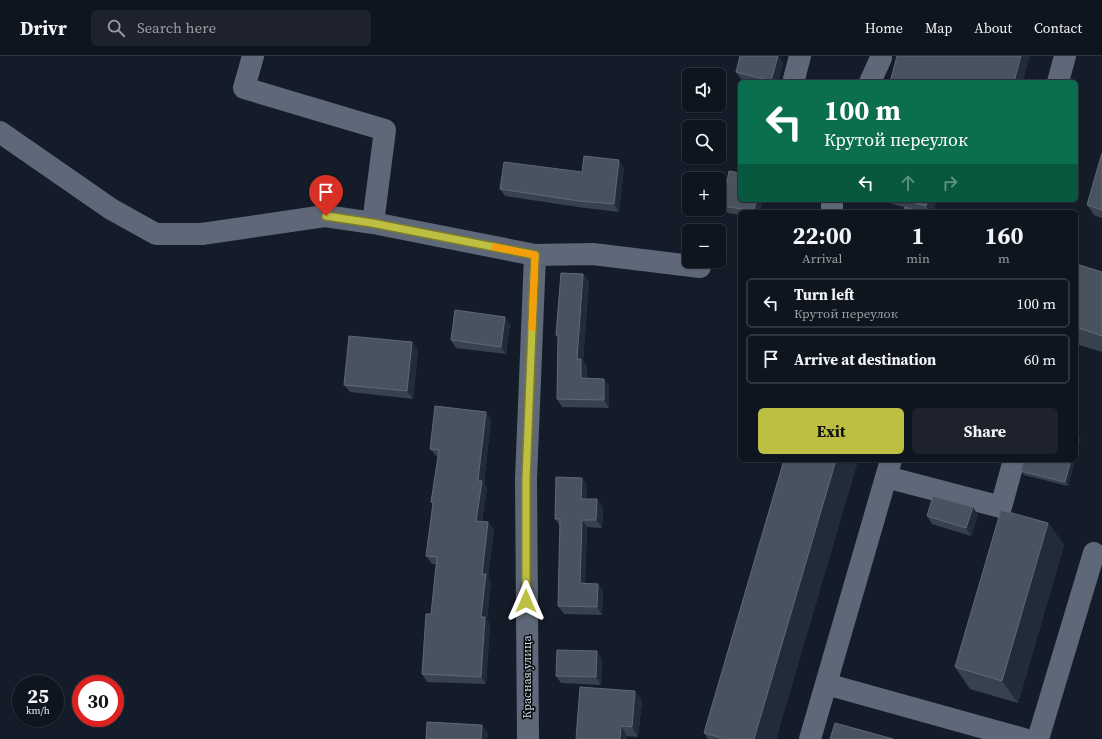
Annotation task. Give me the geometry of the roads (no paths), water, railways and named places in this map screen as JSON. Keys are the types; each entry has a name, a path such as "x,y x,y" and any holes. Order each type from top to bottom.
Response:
{"street":[{"path":"253,56 244,88 385,130 372,223"},
{"path":"794,79 800,56"},
{"path":"871,80 881,56"},
{"path":"1059,80 1065,56"},
{"path":"0,132 111,209 156,234 202,234 326,216 372,223 535,255 593,254 682,265"},
{"name":"Красная улица","path":"528,739 526,479 535,255"},
{"path":"810,739 888,468 1001,507 1013,462"},
{"path":"1038,739 1094,553"},
{"path":"826,684 1024,739"}]}
